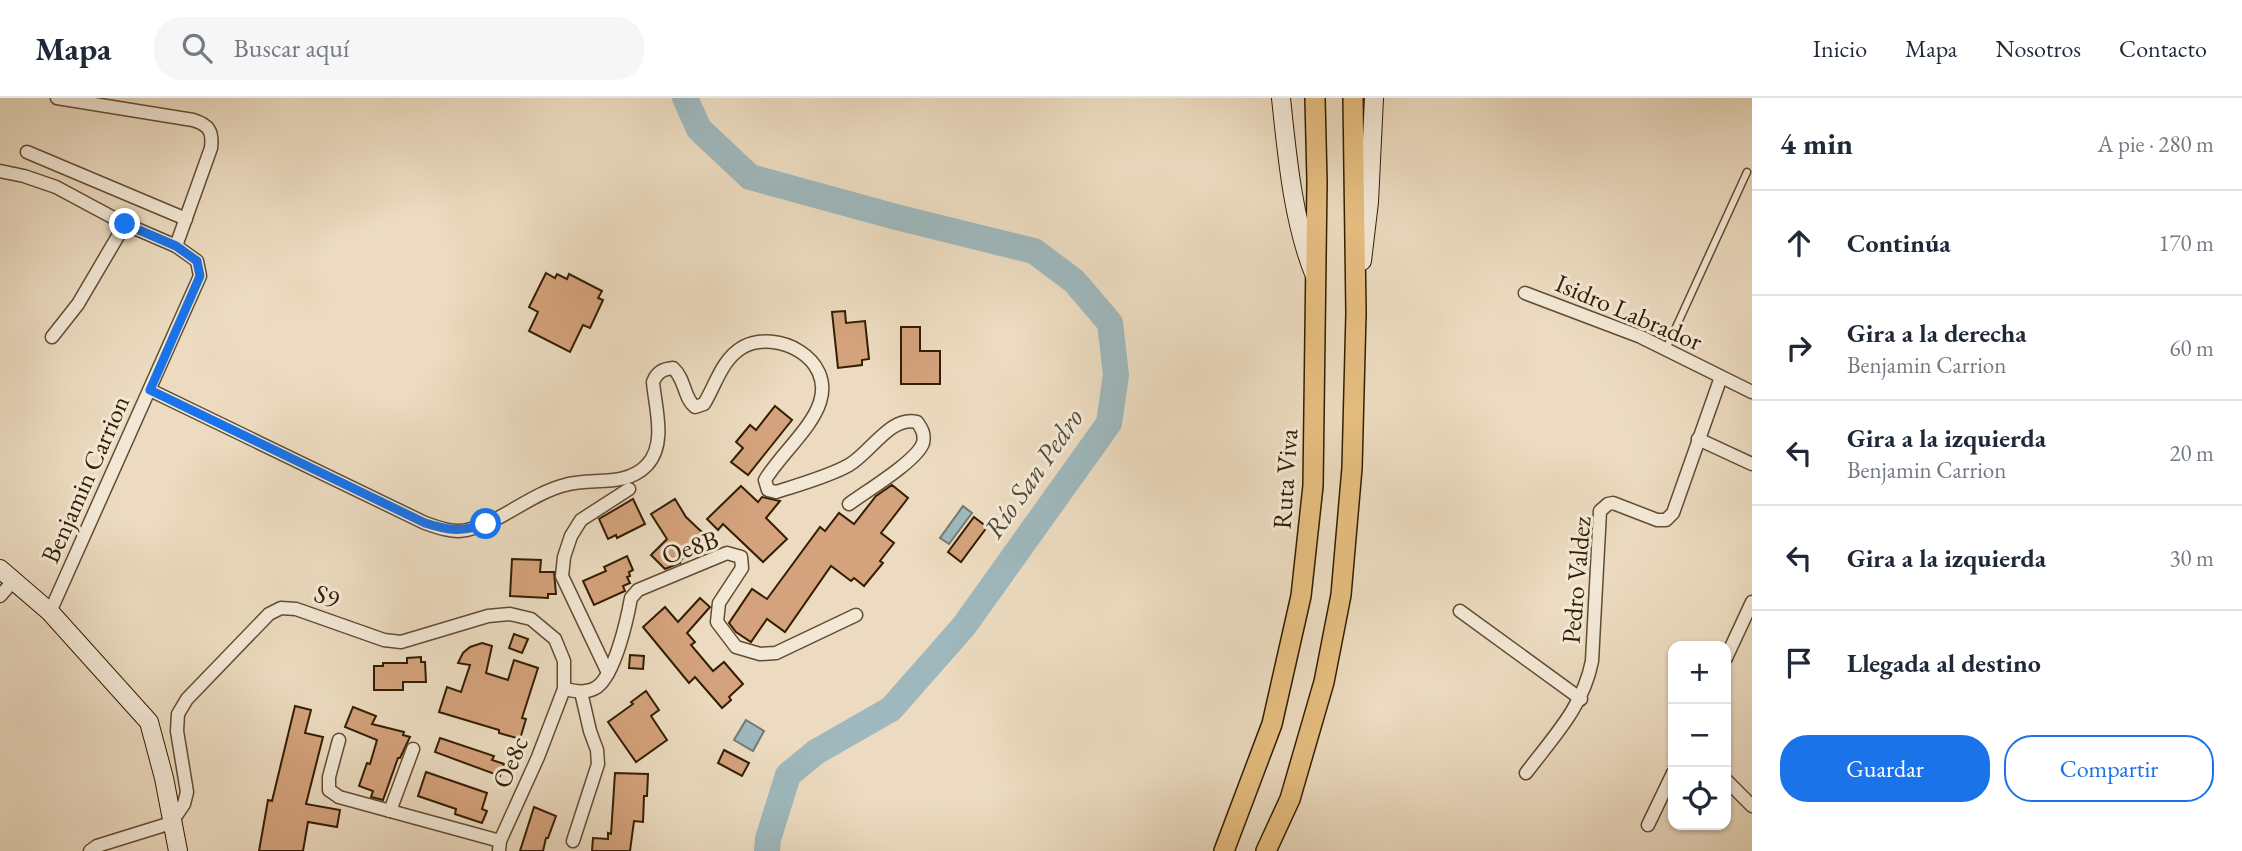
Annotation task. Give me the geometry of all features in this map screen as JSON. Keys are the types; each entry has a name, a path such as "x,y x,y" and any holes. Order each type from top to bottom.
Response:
{"highway":[{"name":"Ruta Viva","path":"1224,851 1272,724 1301,596 1313,486 1318,181 1315,98"},
{"path":"1266,851 1290,799 1324,682 1341,595 1352,468 1356,313 1353,98"}],"main road":[{"path":"1281,98 1304,248 1316,279"},
{"path":"1356,313 1369,202 1374,98"},
{"path":"7,574 50,612 149,722 178,851"}],"street":[{"path":"0,171 41,181 125,224 176,246 211,148 213,136 210,128 193,120 57,98"},
{"path":"27,152 186,219"},
{"path":"52,338 78,304 125,224"},
{"name":"Benjamin Carrion","path":"50,612 200,276 197,261 176,246"},
{"name":"Isidro Labrador","path":"1525,293 1642,337 1752,392"},
{"path":"150,390 425,523 448,530 465,531 486,524 554,488 584,482 612,481 635,474 647,465 654,454 659,432 653,382 656,375 665,369 673,368 681,375 689,402 695,407 705,404 718,375 735,353 746,345 778,344 808,355 816,366 822,393 814,418 765,480 768,489 776,492 849,465 894,425 908,420 917,422 923,432 923,445 910,460 849,504"},
{"name":"Pedro Valdez","path":"1526,772 1581,699 1588,682 1592,661 1600,511 1608,504 1614,503 1657,520 1666,520 1673,513 1721,377"},
{"path":"1698,439 1752,464"},
{"path":"564,689 581,692 596,688 608,673 562,576 564,556 580,520 629,489"},
{"name":"Oe8B","path":"608,673 631,598 638,590 727,553 741,557 742,568 719,603 717,622 736,647 760,654 776,653 856,615"},
{"path":"0,596 7,574"},
{"path":"1731,650 1748,622 1752,603"},
{"name":"S9","path":"171,823 184,804 187,792 177,732 178,714 187,699 269,614 281,608 296,609 384,640 401,642 488,616 510,614 531,619 555,639 564,661 564,689"},
{"path":"1460,611 1581,699"},
{"name":"Oe8c","path":"499,846 564,689"},
{"path":"573,841 598,764 597,750 581,692"},
{"path":"339,740 329,777 329,790 339,797 499,846"},
{"path":"390,811 412,749"},
{"path":"1648,825 1668,783"},
{"path":"1731,785 1752,806"},
{"path":"90,851 97,846 171,823"}],"lane":[{"path":"1666,349 1747,172"}],"water":[{"path":"963,506 972,513 949,544 940,538"},
{"path":"746,720 764,731 753,751 734,740"}],"building":[{"path":"546,273 555,278 557,274 567,279 569,274 602,291 598,298 603,300 590,328 583,325 570,352 529,331 538,312 529,307"},
{"path":"845,311 846,323 865,321 869,359 862,360 862,365 838,368 832,312"},
{"path":"901,327 920,327 920,351 940,351 940,384 901,384"},
{"path":"775,406 792,420 748,475 731,462 743,448 736,442 750,425 756,430"},
{"path":"892,485 908,498 881,533 894,543 880,561 883,563 864,586 854,578 851,581 831,566 785,632 767,619 751,642 736,632 729,623 752,589 767,599 820,527 825,531 839,513 854,524 876,496"},
{"path":"741,486 758,502 762,497 780,501 766,518 787,539 763,562 723,524 718,530 707,519"},
{"path":"633,499 645,524 617,538 616,535 608,539 599,519"},
{"path":"675,499 686,517 705,535 680,563 665,569 651,555 667,539 651,514"},
{"path":"974,517 987,527 961,562 948,552"},
{"path":"627,556 633,570 627,577 630,583 623,586 625,591 594,605 583,581 606,571 604,567"},
{"path":"512,559 541,560 540,572 554,572 556,594 548,594 548,598 510,596"},
{"path":"700,598 710,607 687,633 695,642 691,645 713,671 724,662 743,684 722,708 695,677 689,683 643,627 665,607 678,622"},
{"path":"514,634 528,639 522,653 509,648"},
{"path":"482,643 492,646 486,673 508,680 514,660 538,668 522,718 526,719 520,739 439,712 447,687 461,692 470,665 458,663 463,653"},
{"path":"630,655 644,656 643,669 629,668"},
{"path":"421,657 421,662 425,662 426,682 403,682 403,690 374,690 374,666 383,666 383,663 407,663 407,658"},
{"path":"646,691 659,710 651,716 667,740 636,762 608,722"},
{"path":"295,706 311,710 305,733 323,737 306,804 340,810 337,827 308,822 303,851 259,851 268,800 272,801"},
{"path":"353,707 376,716 372,724 404,732 403,735 410,737 398,758 383,800 371,797 373,791 359,786 367,763 370,764 377,740 345,727"},
{"path":"440,738 494,756 492,760 504,764 500,776 435,752"},
{"path":"724,750 749,763 742,776 718,763"},
{"path":"426,772 487,793 482,809 487,811 482,823 455,814 456,809 418,796"},
{"path":"615,773 648,774 643,822 634,821 630,851 592,851 593,838 608,839 608,833 611,834"},
{"path":"534,807 556,816 543,851 520,851"}],"waterway":[{"name":"Río San Pedro","path":"685,98 699,129 750,177 1034,251 1074,281 1110,323 1116,375 1109,423 964,626 891,709 816,752 788,775 768,839 767,851"}],"route":[{"path":"125,224 176,246 197,261 200,276 150,390 425,523 448,530 465,531 486,524"}]}
